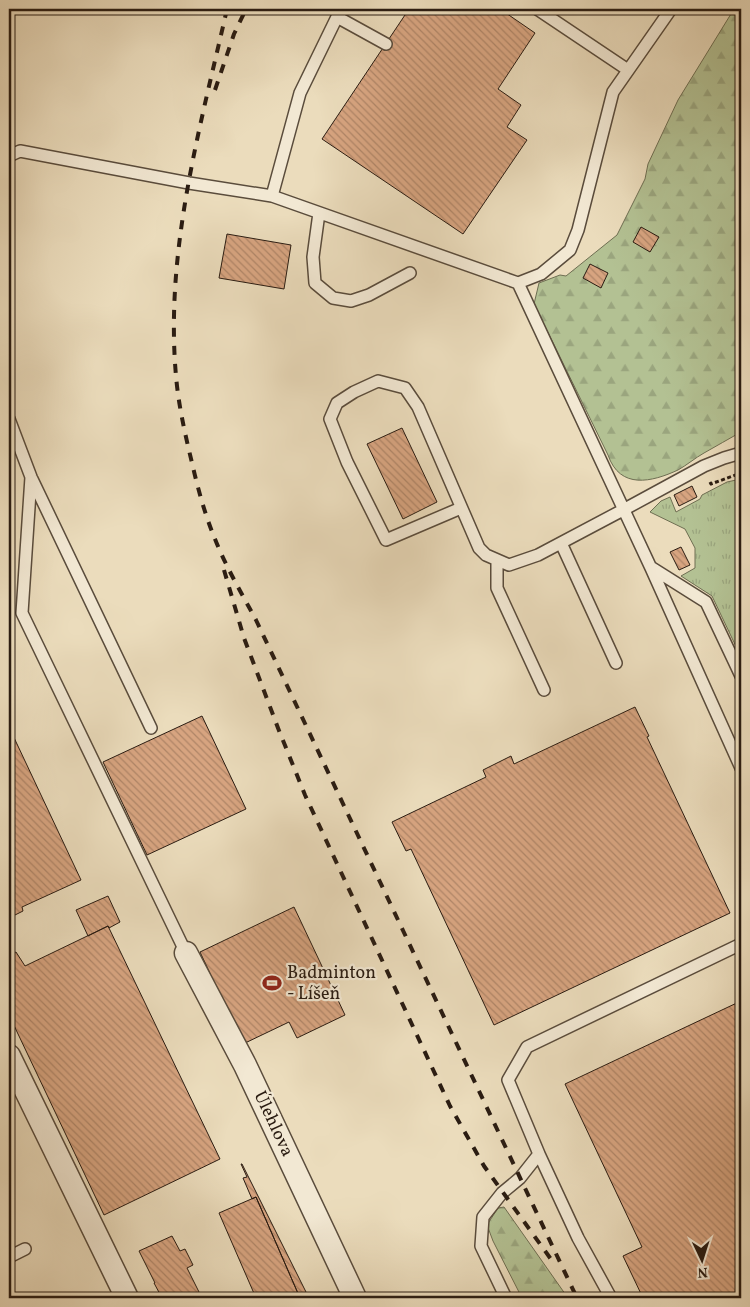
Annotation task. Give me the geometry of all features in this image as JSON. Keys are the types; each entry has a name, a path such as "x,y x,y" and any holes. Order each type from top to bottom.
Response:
{"street":[{"name":"Úlehlova","path":"186,953 246,1065 355,1298"},
{"path":"9,1056 127,1298"}],"lane":[{"path":"537,9 628,70"},
{"path":"9,156 20,151 272,196 518,283 541,274 570,250 578,230 613,92 671,9"},
{"path":"272,196 300,93 340,13 386,44"},
{"path":"319,213 313,257 315,283 333,298 351,301 369,295 410,273"},
{"path":"518,283 651,568 741,768"},
{"path":"461,508 386,540 347,462 330,419 337,403 354,392 378,381 405,388 418,407 479,548 486,555 509,565 538,555 704,466 741,453"},
{"path":"9,420 31,477 150,728"},
{"path":"31,477 22,613 186,953"},
{"path":"561,543 616,663"},
{"path":"497,560 496,588 544,690"},
{"path":"651,568 706,602 741,676"},
{"path":"611,1298 578,1238 539,1154 508,1080 527,1046 741,944"},
{"path":"506,1298 481,1246 483,1217 502,1193 520,1178 539,1154"},
{"path":"9,1257 24,1249"}],"green space":[{"path":"734,9 741,9 741,432 678,470 658,478 638,480 620,474 613,466 534,304 539,283 560,275 566,276 617,235 645,179 648,164 678,100"},
{"path":"741,481 741,657 712,596 681,576 695,568 695,548 685,529 650,512 661,501 670,497 676,512 700,499 702,495 727,482"},
{"path":"504,1207 568,1298 522,1298 493,1241 487,1225 498,1208"}],"building":[{"path":"409,9 504,9 503,11 535,33 498,89 521,105 507,127 527,140 463,234 322,139"},
{"path":"641,227 659,237 650,252 633,242"},
{"path":"227,234 291,245 284,289 219,278"},
{"path":"590,264 608,273 601,288 583,278"},
{"path":"402,428 437,502 403,519 367,444"},
{"path":"692,486 697,497 679,506 674,495"},
{"path":"681,547 690,565 679,570 670,552"},
{"path":"635,707 649,736 647,737 730,913 494,1025 411,849 406,851 392,822 486,777 483,770 511,756 514,764"},
{"path":"202,716 246,809 147,855 103,762"},
{"path":"9,727 81,880 22,907 23,911 9,918"},
{"path":"108,896 120,922 88,936 76,910"},
{"name":"Badminton - Líšeň","path":"294,907 345,1015 297,1038 289,1022 243,1044 200,952"},
{"path":"108,926 220,1159 104,1215 9,1015 9,955 16,952 25,966"},
{"path":"741,1001 741,1298 643,1298 623,1256 642,1247 565,1084"},
{"path":"241,1164 309,1298 300,1298 256,1197 252,1199 243,1178 247,1177"},
{"path":"256,1197 300,1298 256,1298 219,1213"},
{"path":"172,1236 180,1251 185,1249 193,1265 187,1268 202,1298 162,1298 154,1283 139,1251"}],"railway":[{"path":"227,9 205,102 186,196 175,290 174,338 177,386 183,425 199,492 211,530 224,560 256,620 577,1298"},
{"path":"215,90 234,34 246,9"},
{"path":"224,570 244,638 305,795 450,1106 484,1166 553,1262"}],"place":[{"name":"Badminton - Líšeň","path":"272,983"}]}
